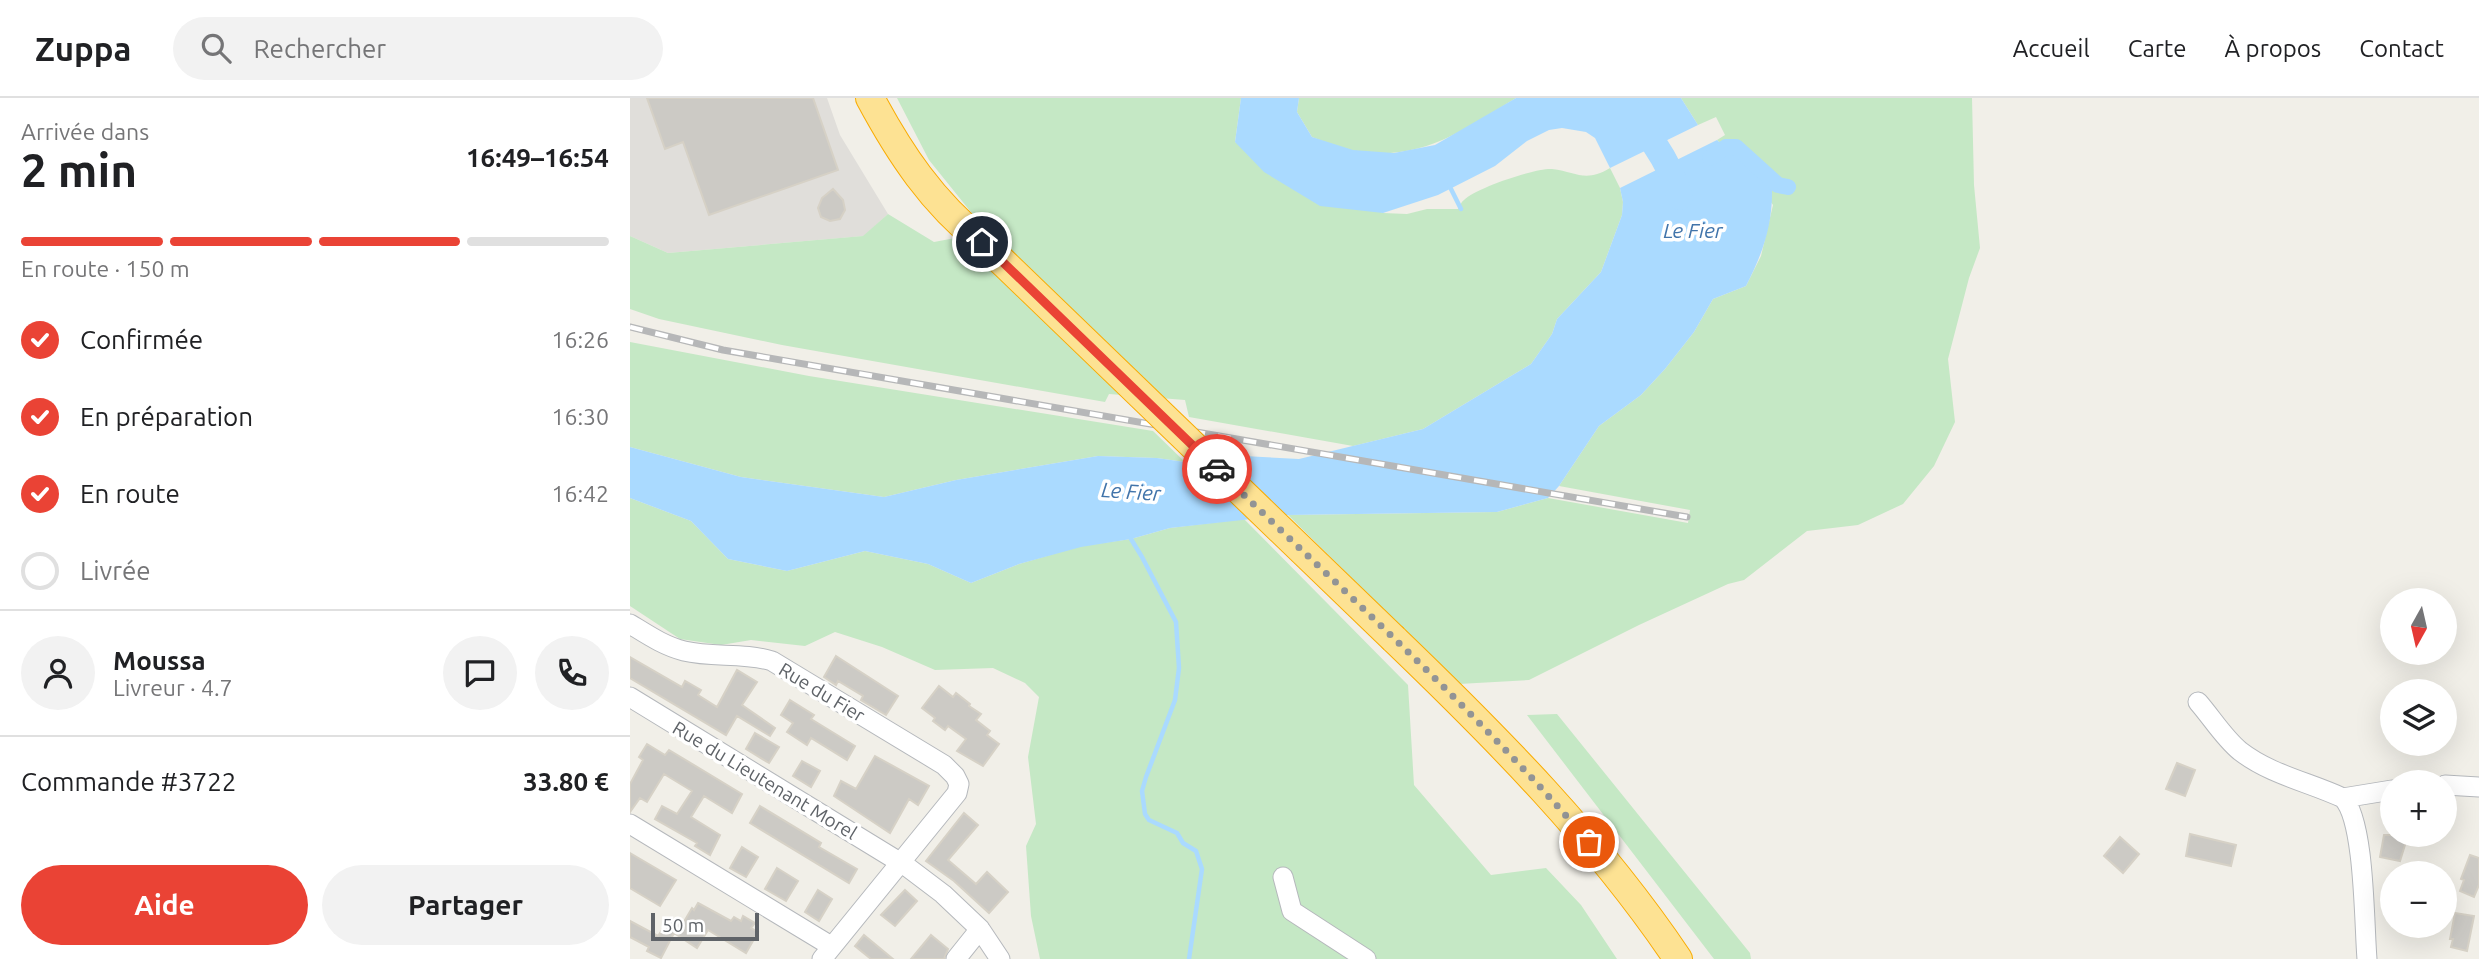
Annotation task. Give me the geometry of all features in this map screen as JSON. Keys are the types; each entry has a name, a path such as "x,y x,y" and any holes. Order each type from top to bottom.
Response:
{"highway":[{"path":"870,98 922,184 955,220 982,242 1451,694 1554,801 1607,863 1678,959"},
{"path":"881,98 911,148 982,242"}],"street":[{"name":"Rue du Fier","path":"630,624 658,642 686,652 755,656 772,661 944,765 959,784 957,793 901,862"},
{"name":"Rue du Lieutenant Morel","path":"630,697 901,862 943,894 980,929 1000,959"},
{"path":"2198,702 2234,746 2249,758 2276,772 2343,798 2348,803 2356,827 2367,959"},
{"path":"2457,786 2479,787"},
{"path":"2343,798 2380,792"},
{"path":"630,824 827,953 901,862"},
{"path":"1283,877 1292,911 1366,959"},
{"path":"956,959 980,929"}],"shaded area":[{"path":"630,98 827,98 840,135 888,214 864,236 668,253 630,236"}],"green space":[{"path":"897,98 1241,98 1235,142 1383,213 1407,214 1427,209 1458,209 1463,201 1480,190 1533,172 1552,169 1587,176 1610,168 1620,188 1622,215 1601,272 1557,319 1552,334 1531,364 1423,429 1353,446 1189,417 1185,400 1109,394 1105,402 782,345 659,319 630,309 630,236 668,253 863,236 888,214 934,242 987,232 929,160"},
{"path":"1299,98 1516,98 1440,141 1400,152 1378,153 1349,150 1312,137 1297,112"},
{"path":"1681,98 1972,98 1974,185 1980,248 1969,278 1948,359 1955,422 1934,466 1903,504 1858,525 1807,531 1744,580 1728,584 1639,625 1529,680 1459,684 1288,515 1497,512 1548,498 1688,523 1690,510 1559,486 1599,426 1641,395 1665,369 1694,332 1713,299 1746,286 1761,256 1773,205 1737,156 1717,140 1725,135 1716,117 1698,125"},
{"path":"630,342 809,376 1153,431 1185,462 1098,456 956,480 884,497 741,477 630,447"},
{"path":"630,498 691,521 728,559 787,571 865,551 928,564 971,583 1019,564 1081,546 1131,539 1170,528 1244,519 1408,685 1414,785 1491,875 1546,868 1581,905 1617,959 1040,959 1031,916 1026,846 1036,824 1028,757 1039,697 1025,683 993,668 935,670 882,647 835,632 805,646 751,640 721,645 680,639 630,606"},
{"path":"1557,714 1750,953 1751,959 1714,959 1527,715"}],"water":[{"path":"1241,98 1299,98 1297,112 1312,137 1353,150 1394,153 1435,145 1516,98 1681,98 1698,125 1610,168 1595,138 1586,132 1562,128 1549,130 1527,141 1495,166 1438,195 1383,213 1320,206 1264,172 1235,142"},
{"name":"Le Fier","path":"1717,140 1772,188 1768,227 1752,274 1746,286 1713,299 1694,332 1665,369 1641,395 1599,426 1548,498 1497,512 1288,515 1170,528 1131,539 1081,547 1019,564 971,583 928,564 865,551 787,571 728,559 691,521 630,498 630,447 741,477 884,497 956,480 1098,456 1185,462 1226,455 1299,459 1423,429 1531,364 1552,334 1557,319 1601,272 1622,215 1620,188"}],"building":[{"path":"647,98 813,98 838,170 709,215 683,142 665,149"},
{"path":"833,189 843,200 845,210 840,219 830,221 821,217 818,208 822,198"},
{"path":"836,656 898,696 886,715 861,700 863,696 838,681 836,685 824,677"},
{"path":"630,657 682,687 685,681 701,690 698,695 717,707 737,670 757,682 742,705 775,728 770,736 737,716 726,735 630,678"},
{"path":"939,686 953,697 956,693 981,714 976,720 990,731 987,735 999,744 983,766 957,751 966,739 948,726 945,730 922,708"},
{"path":"790,700 814,715 811,719 855,746 847,760 811,738 807,745 787,732 793,723 781,715"},
{"path":"755,733 779,747 769,763 746,749"},
{"path":"647,744 665,755 669,750 742,794 732,813 704,796 691,817 720,835 710,855 695,846 697,843 655,819 662,806 677,814 692,791 664,774 647,802 640,798 630,812 630,784 643,760 639,757"},
{"path":"875,756 929,786 918,805 909,799 890,833 834,796 841,781 856,789"},
{"path":"802,761 820,771 811,787 793,776"},
{"path":"2177,763 2195,770 2185,796 2166,789"},
{"path":"760,806 821,843 819,847 857,869 849,883 750,823"},
{"path":"964,813 978,825 948,860 976,884 987,872 1008,892 989,913 954,881 926,861"},
{"path":"2190,834 2236,845 2231,866 2186,856"},
{"path":"2120,837 2139,854 2123,873 2104,856"},
{"path":"742,847 758,857 746,877 730,868"},
{"path":"2382,847 2404,847 2400,861 2380,857"},
{"path":"630,853 676,880 660,906 630,888"},
{"path":"2470,855 2479,858 2479,885 2474,897 2460,891 2464,880 2461,879"},
{"path":"777,868 798,881 786,901 765,889"},
{"path":"818,890 832,899 819,921 805,912"},
{"path":"905,890 917,901 895,926 881,915"},
{"path":"698,903 731,921 734,917 741,921 743,916 755,923 751,928 758,932 746,953 708,930 697,948 674,933 661,958 647,951 649,947 630,937 630,921 658,936 670,918 682,925"},
{"path":"2457,913 2474,916 2467,951 2451,947 2453,939 2450,939 2457,938"},
{"path":"864,935 893,959 871,959 855,946"},
{"path":"931,935 948,949 944,959 911,959"}],"waterway":[{"name":"Le Fier","path":"1617,98 1654,144 1680,197"},
{"path":"1710,158 1726,147 1736,147 1778,185 1788,187"},
{"path":"1449,185 1461,209"},
{"path":"1132,535 1131,539 1176,622 1179,668 1175,700 1142,791 1145,814 1149,820 1177,833 1183,843 1196,851 1202,869 1189,959"}],"railway":[{"path":"630,327 723,350 1687,517"}],"way so far":[{"path":"1217,469 1451,694 1554,801 1589,842"}],"route":[{"path":"982,242 1217,469"}]}
